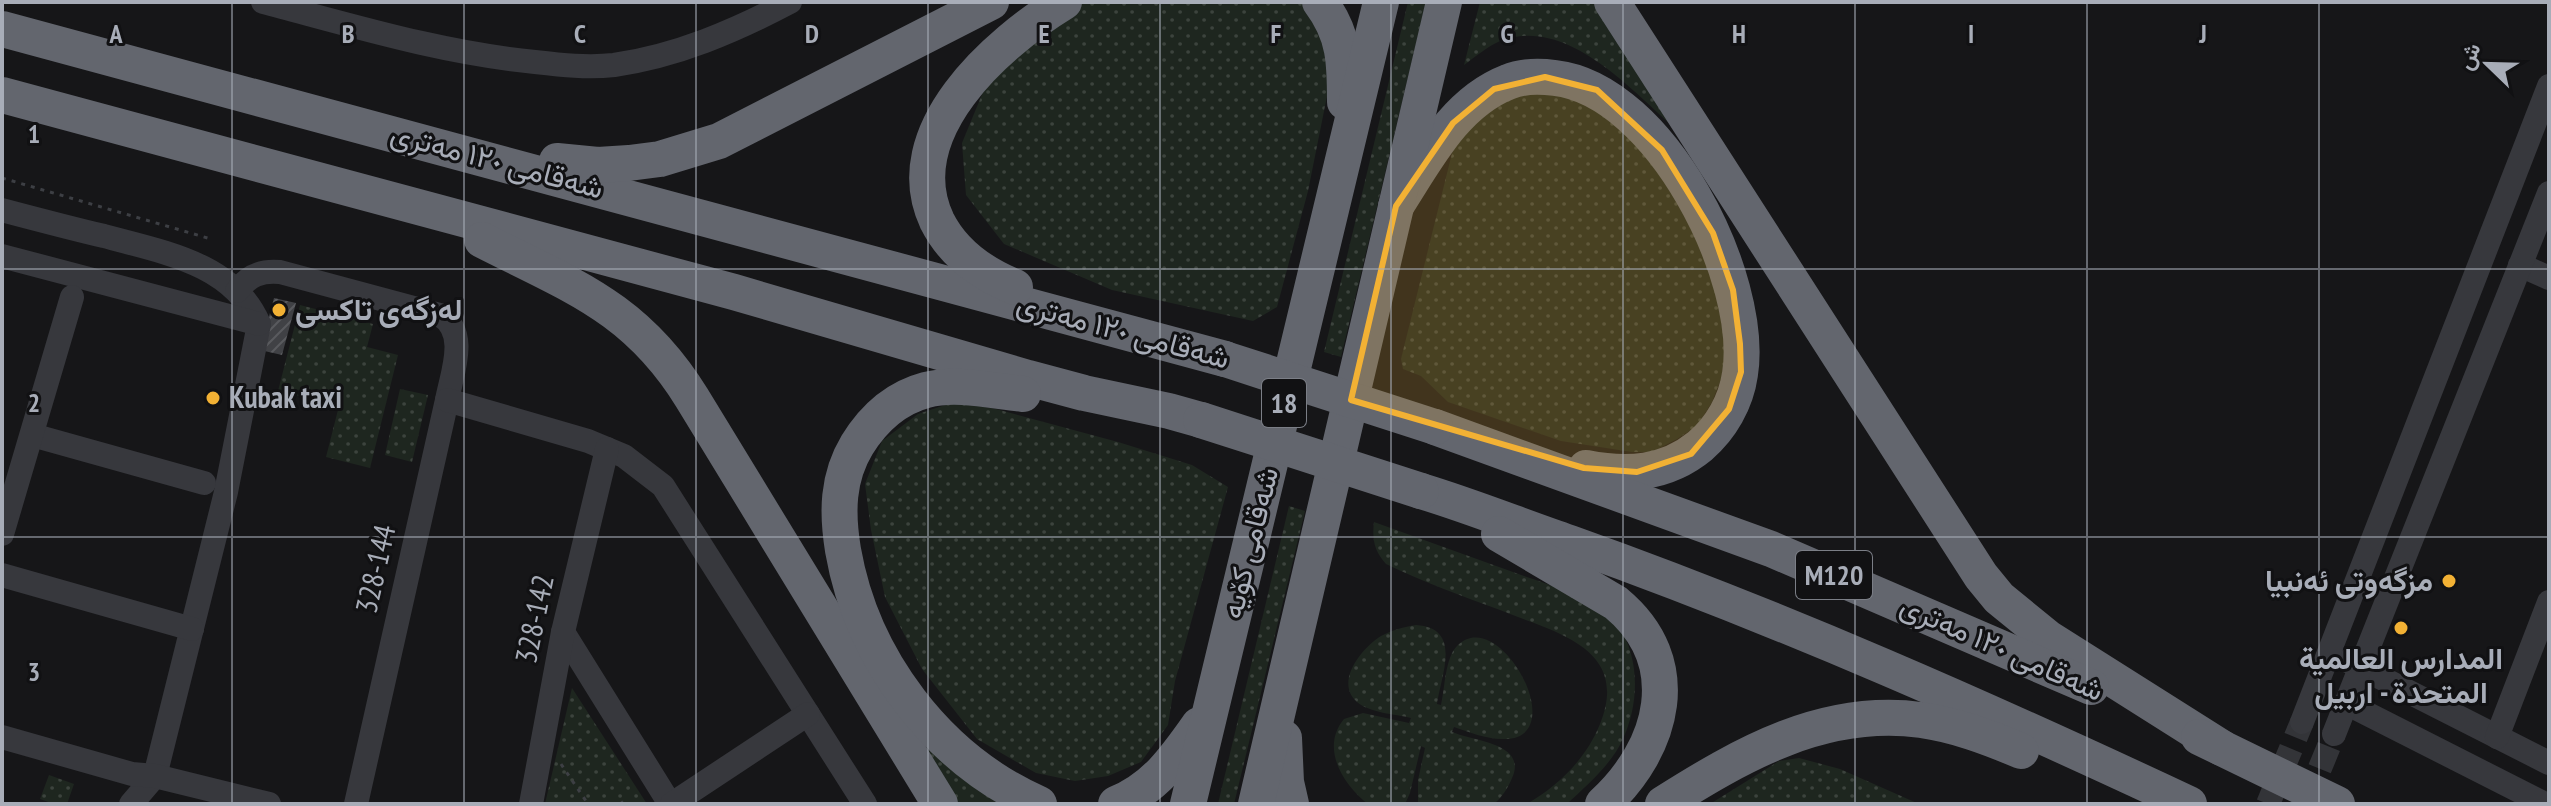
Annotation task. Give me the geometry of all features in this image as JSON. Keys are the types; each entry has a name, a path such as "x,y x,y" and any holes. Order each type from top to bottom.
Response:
{"highway":[{"path":"459,151 598,165 660,159 690,151 747,129 991,2"},
{"path":"1064,2 1039,18 996,54 942,120 928,161 931,205 951,243 990,275 1022,290 1186,348"},
{"path":"1320,2 1336,27 1345,60 1344,161"},
{"name":"شەقامی کۆیە","path":"1188,804 1381,2"},
{"name":"18","path":"1256,804 1444,2"},
{"path":"1612,2 1981,576 1999,598 2048,638 2222,748"},
{"name":"شەقامی ١٢٠ مەتری","path":"2,29 1186,348 1449,431 1812,566 2045,665 2337,804"},
{"path":"1396,206 1447,130 1479,98 1510,81 1545,77 1563,79 1597,90 1648,134 1682,176 1699,204 1726,263 1738,317 1741,372 1729,409 1712,434 1691,454 1655,470 1619,473 1584,468 1449,431"},
{"name":"شەقامی ١٢٠ مەتری","path":"2,95 734,292 1028,378 1185,415 1427,493 1668,578 1813,637 2008,720 2189,804"},
{"path":"413,204 593,296 632,324 665,359 692,398 940,804"},
{"path":"1039,804 985,774 947,743 914,707 873,642 853,593 841,541 838,505 845,469 862,438 879,416 901,400 926,390 976,389 1185,415"},
{"path":"1427,493 1616,603 1636,621 1650,642 1656,659 1660,694 1655,728 1633,772 1603,804"},
{"path":"1282,701 1286,782 1291,804"},
{"path":"1116,804 1141,791 1166,771 1209,711"},
{"path":"1663,804 1741,757 1790,734 1843,722 1894,717 1944,724 1983,735 2087,778 2173,804"}],"street":[{"path":"263,2 356,14 419,44 477,56 570,66 613,65 693,47 790,2"},
{"path":"2302,722 2549,86"},
{"path":"2334,734 2549,193"},
{"path":"2,210 172,254 212,272 237,291 251,305 259,324 226,492 155,776 131,804"},
{"path":"2,256 259,324"},
{"path":"2520,265 2549,278"},
{"name":"328-144","path":"237,291 255,274 280,272 440,315 456,332 447,400 356,804"},
{"path":"2,534 72,297"},
{"path":"447,400 588,441 624,456 663,486 865,804"},
{"path":"32,435 204,483"},
{"name":"328-142","path":"531,804 563,632 607,449"},
{"path":"2,575 192,629"},
{"path":"2497,737 2549,602"},
{"path":"563,632 671,804 808,714"},
{"path":"2328,652 2549,763"},
{"path":"2346,703 2545,804"},
{"path":"2,737 100,766 269,804"},
{"path":"100,766 122,804"}],"path":[{"path":"2,178 211,239"},
{"path":"558,760 588,804"},
{"path":"620,804 624,801 627,804"}],"highlighted area":[{"path":"1545,77 1597,90 1662,150 1713,233 1733,290 1740,344 1741,372 1729,409 1691,454 1637,472 1584,468 1351,400 1396,206 1453,123 1494,89"}],"shaded area":[{"path":"1083,2 1307,2 1335,56 1308,191 1277,307 1253,321 1112,290 1004,244 966,195 962,143 983,92 1010,51"},
{"path":"1408,2 1426,2 1341,357 1324,352"},
{"path":"1480,2 1596,2 1677,130 1597,61 1574,47 1550,38 1525,36 1500,41 1464,65"},
{"path":"1527,93 1567,93 1604,112 1663,174 1711,258 1726,352 1721,379 1712,402 1697,426 1652,452 1632,452 1561,441 1448,402 1421,376 1403,369 1401,359 1456,137 1487,102"},
{"path":"300,305 373,324 367,347 398,355 370,468 326,457 339,406 278,391"},
{"path":"400,389 428,395 412,462 385,455"},
{"path":"954,402 996,409 1118,442 1192,465 1228,487 1175,681 1168,725 1141,762 1108,776 1075,781 1036,773 977,739 922,669 885,597 865,484 882,441 918,414"},
{"path":"1289,506 1305,511 1234,804 1218,804"},
{"path":"1374,522 1567,592 1600,608 1618,626 1632,657 1634,673 1635,690 1629,724 1612,757 1567,804 1527,804 1570,770 1594,737 1607,698 1605,677 1596,660 1582,646 1564,635 1386,564 1375,544"},
{"path":"1416,625 1431,628 1440,635 1444,644 1445,667 1437,704 1441,705 1453,651 1474,637 1492,642 1509,657 1523,677 1531,699 1532,720 1523,734 1502,739 1484,737 1454,727 1452,732 1496,745 1512,757 1515,766 1512,778 1494,804 1418,804 1418,780 1425,748 1421,746 1405,804 1368,804 1350,787 1338,765 1334,742 1344,719 1363,713 1409,723 1411,718 1362,706 1351,694 1348,685 1353,666 1374,641 1389,632"},
{"path":"888,681 1001,804 953,804"},
{"path":"572,688 647,804 545,804"},
{"path":"1799,758 1840,769 1919,804 1710,804 1779,761"},
{"path":"49,775 74,784 67,804 40,799"}],"building":[{"path":"274,298 296,303 282,355 260,350"}],"tunnel":[{"path":"2268,804 2302,722"},
{"path":"2306,802 2334,734"}],"place":[{"name":"لەزگەی تاکسی","path":"279,310"},
{"name":"Kubak taxi","path":"213,398"},
{"name":"مزگەوتی ئەنبیا","path":"2449,581"},
{"name":"المدارس العالمية المتحدة - اربيل","path":"2401,628"}]}
